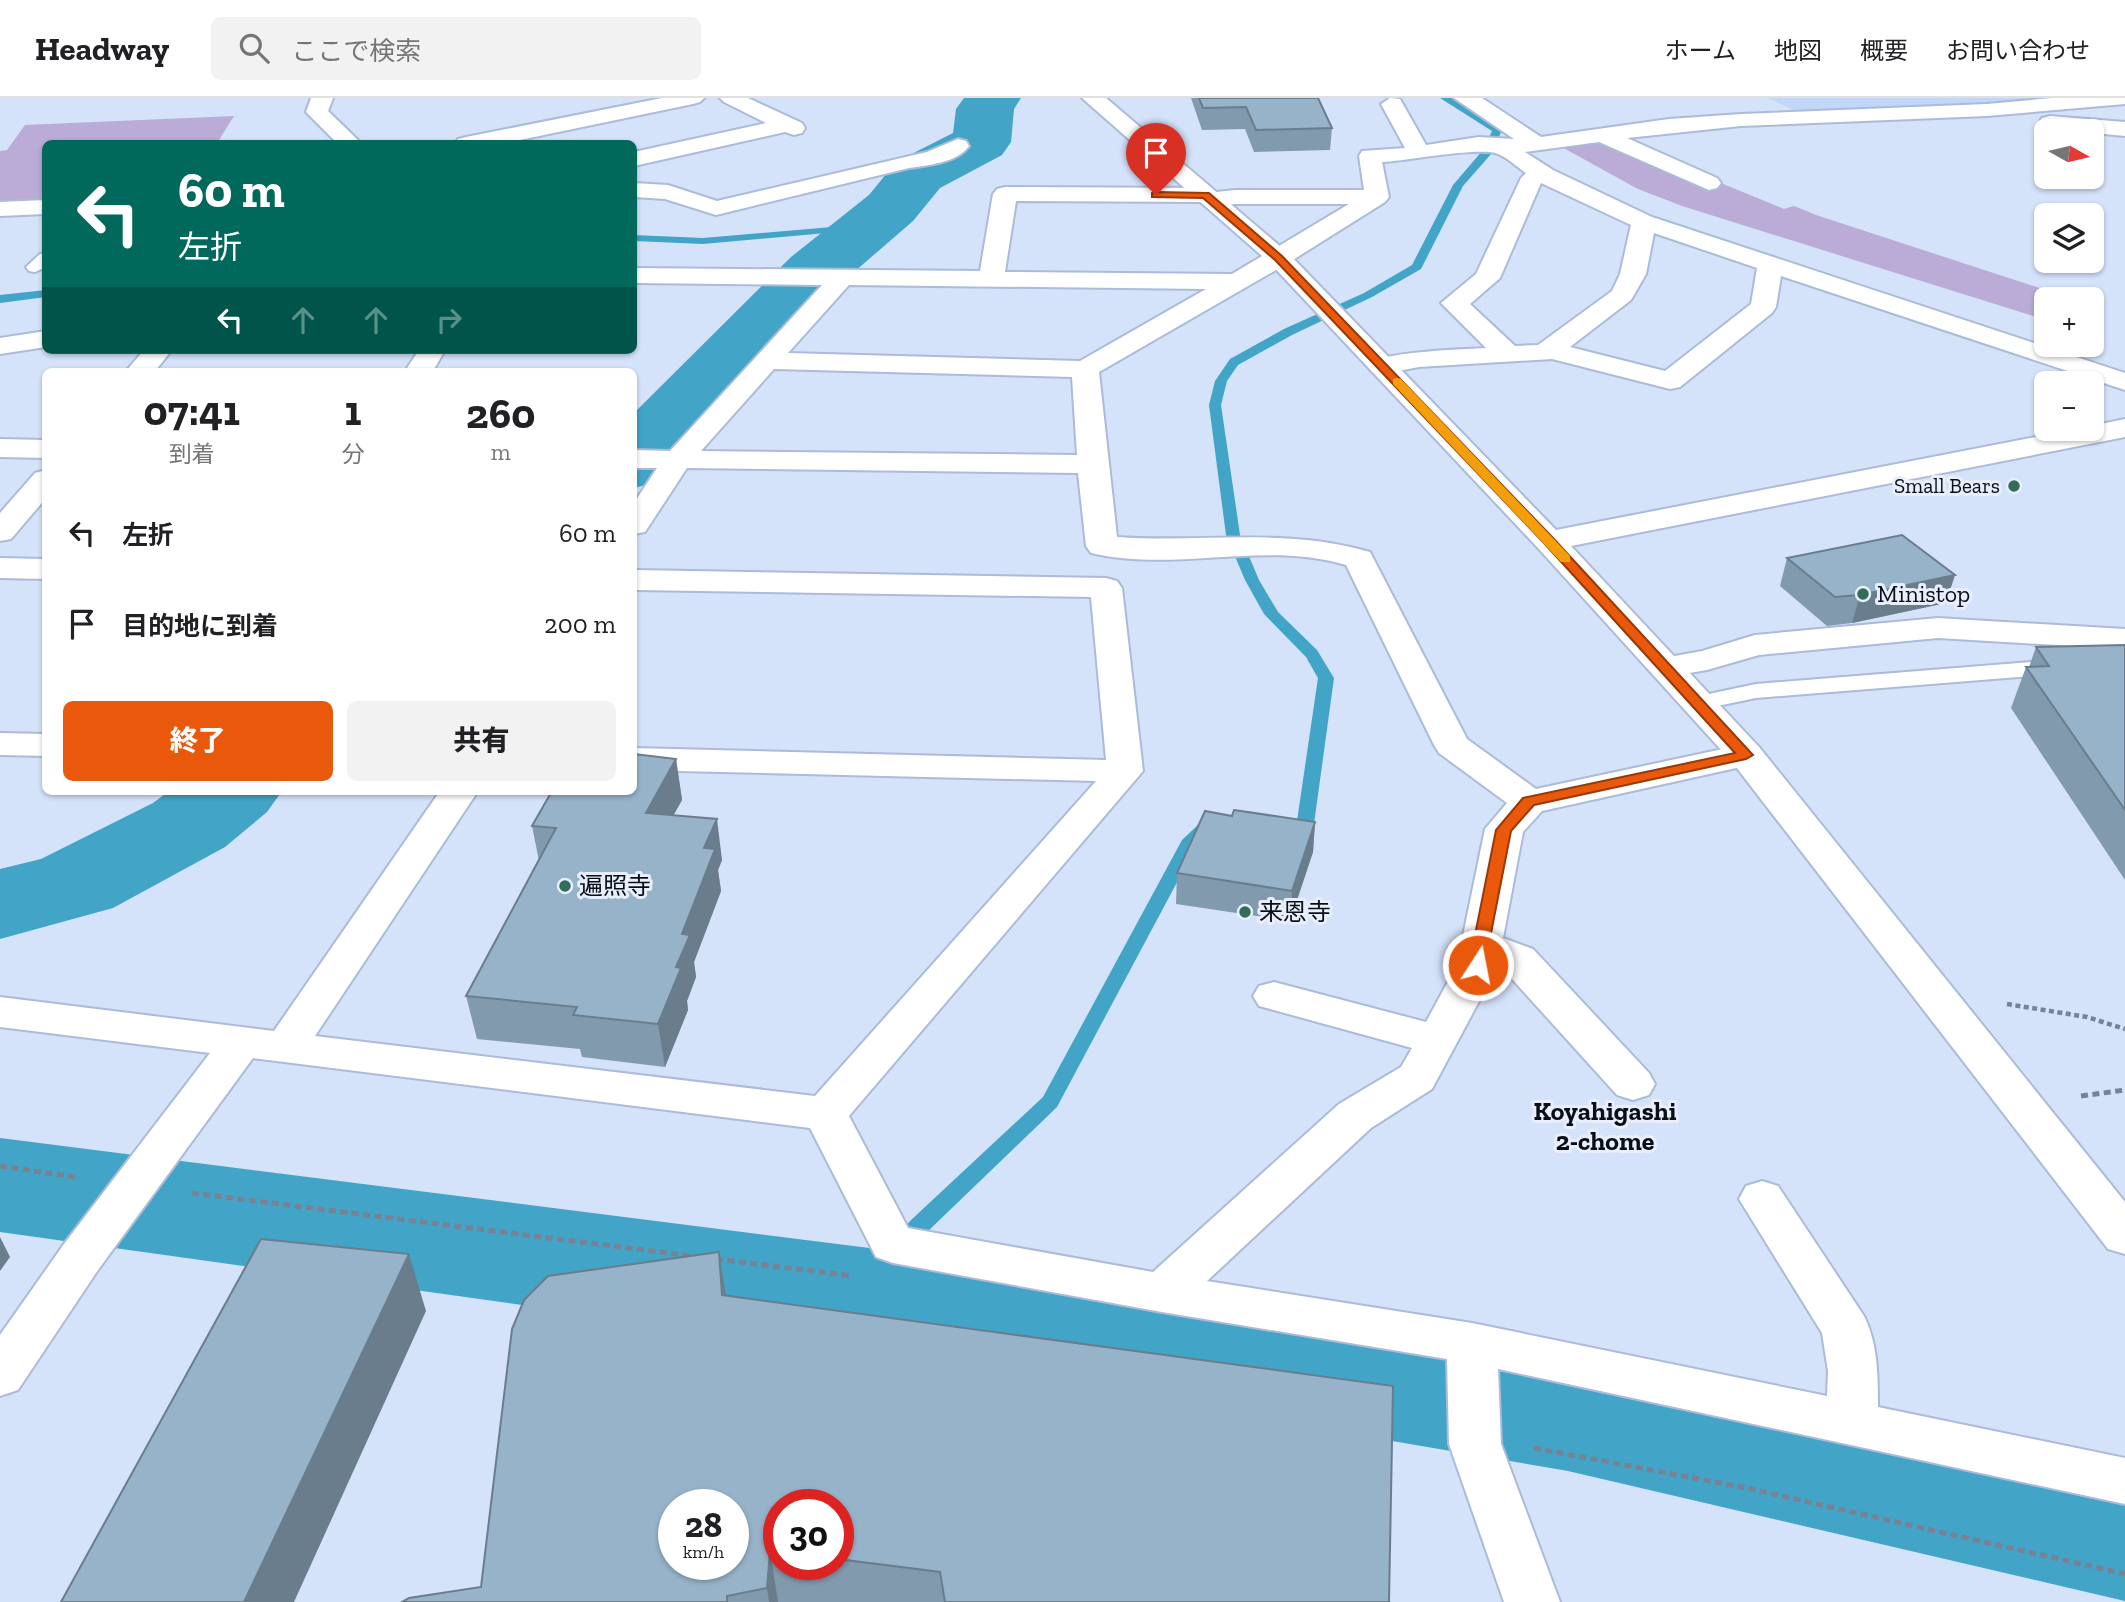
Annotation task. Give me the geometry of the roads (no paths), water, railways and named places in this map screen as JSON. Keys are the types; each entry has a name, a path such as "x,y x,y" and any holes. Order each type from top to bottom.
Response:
{"street":[{"path":"322,98 317,112 347,140"},
{"path":"484,140 693,98"},
{"path":"732,98 809,134"},
{"path":"1093,98 1279,258 1549,541 1746,755 2125,1236"},
{"path":"1475,99 1516,133 1537,144"},
{"path":"1377,197 1370,156 1479,145 1503,147 1537,144 1741,120 1987,110 2125,99"},
{"path":"1707,103 1741,120"},
{"path":"1392,104 1419,153"},
{"path":"1987,110 1999,118 2125,129"},
{"path":"637,158 786,125"},
{"path":"1601,135 1709,183"},
{"path":"637,190 668,192 716,208 909,161 932,158 958,146"},
{"path":"1503,147 1545,175 1644,222 2125,382"},
{"path":"1507,353 1454,303 1487,278 1532,178 1545,175"},
{"path":"991,279 1005,194 1209,198 1377,197"},
{"path":"768,361 1085,369 1279,258 1377,197"},
{"path":"0,209 42,207"},
{"path":"1548,350 1622,295 1633,274 1644,222"},
{"path":"1382,366 1419,359 1548,350 1670,381 1763,307 1770,263"},
{"path":"637,275 1235,282"},
{"path":"637,515 654,459 768,361 820,277"},
{"path":"0,346 42,340"},
{"path":"143,368 155,354"},
{"path":"825,1114 1125,771 1092,464 1085,369"},
{"path":"1549,541 2125,428"},
{"path":"0,448 42,449"},
{"path":"654,459 1092,464"},
{"path":"0,532 42,484"},
{"path":"1102,546 1173,550 1254,545 1336,550 1359,559 1452,745 1529,802"},
{"path":"0,568 42,569"},
{"path":"637,580 1107,588"},
{"path":"1665,667 1707,660 1755,645 1938,628 2125,639"},
{"path":"0,744 42,745"},
{"path":"1163,1293 1355,1115 1417,1078 1478,965 1504,830 1529,802 1746,755"},
{"path":"637,759 1125,771"},
{"path":"0,1375 82,1257 137,1186 263,1046 455,795"},
{"path":"1481,944 1518,959 1633,1084"},
{"path":"1274,996 1437,1040"},
{"path":"0,1012 825,1114"},
{"path":"825,1114 892,1244 1163,1293 1472,1343 2125,1481"},
{"path":"1762,1199 1846,1330 1853,1371 1853,1424"},
{"path":"1472,1343 1475,1444 1532,1602"}],"lane":[{"path":"1698,703 1756,691 2031,669 2125,666"}],"waterway":[{"path":"637,460 654,436 815,271 891,208 918,175 981,142 985,109 993,98"},
{"path":"1287,832 1305,824 1326,678 1312,654 1272,614 1241,555 1233,535 1215,405 1221,381 1234,362 1288,332 1368,295 1417,267 1458,185 1488,151 1497,130 1445,98"},
{"path":"637,238 703,241 867,227"},
{"path":"0,299 42,294"},
{"path":"0,904 76,884 189,825 227,795"},
{"path":"859,1300 918,1227 1050,1102 1191,840 1206,827 1210,827"},
{"path":"0,1185 909,1306 1568,1413 2125,1536"}],"place":[{"name":"Small Bears","path":"2014,486"},
{"name":"Ministop","path":"1863,594"},
{"name":"遍照寺","path":"565,886"},
{"name":"来恩寺","path":"1245,912"}],"district":[{"name":"Koyahigashi 2-chome","path":"1605,1126"}]}
